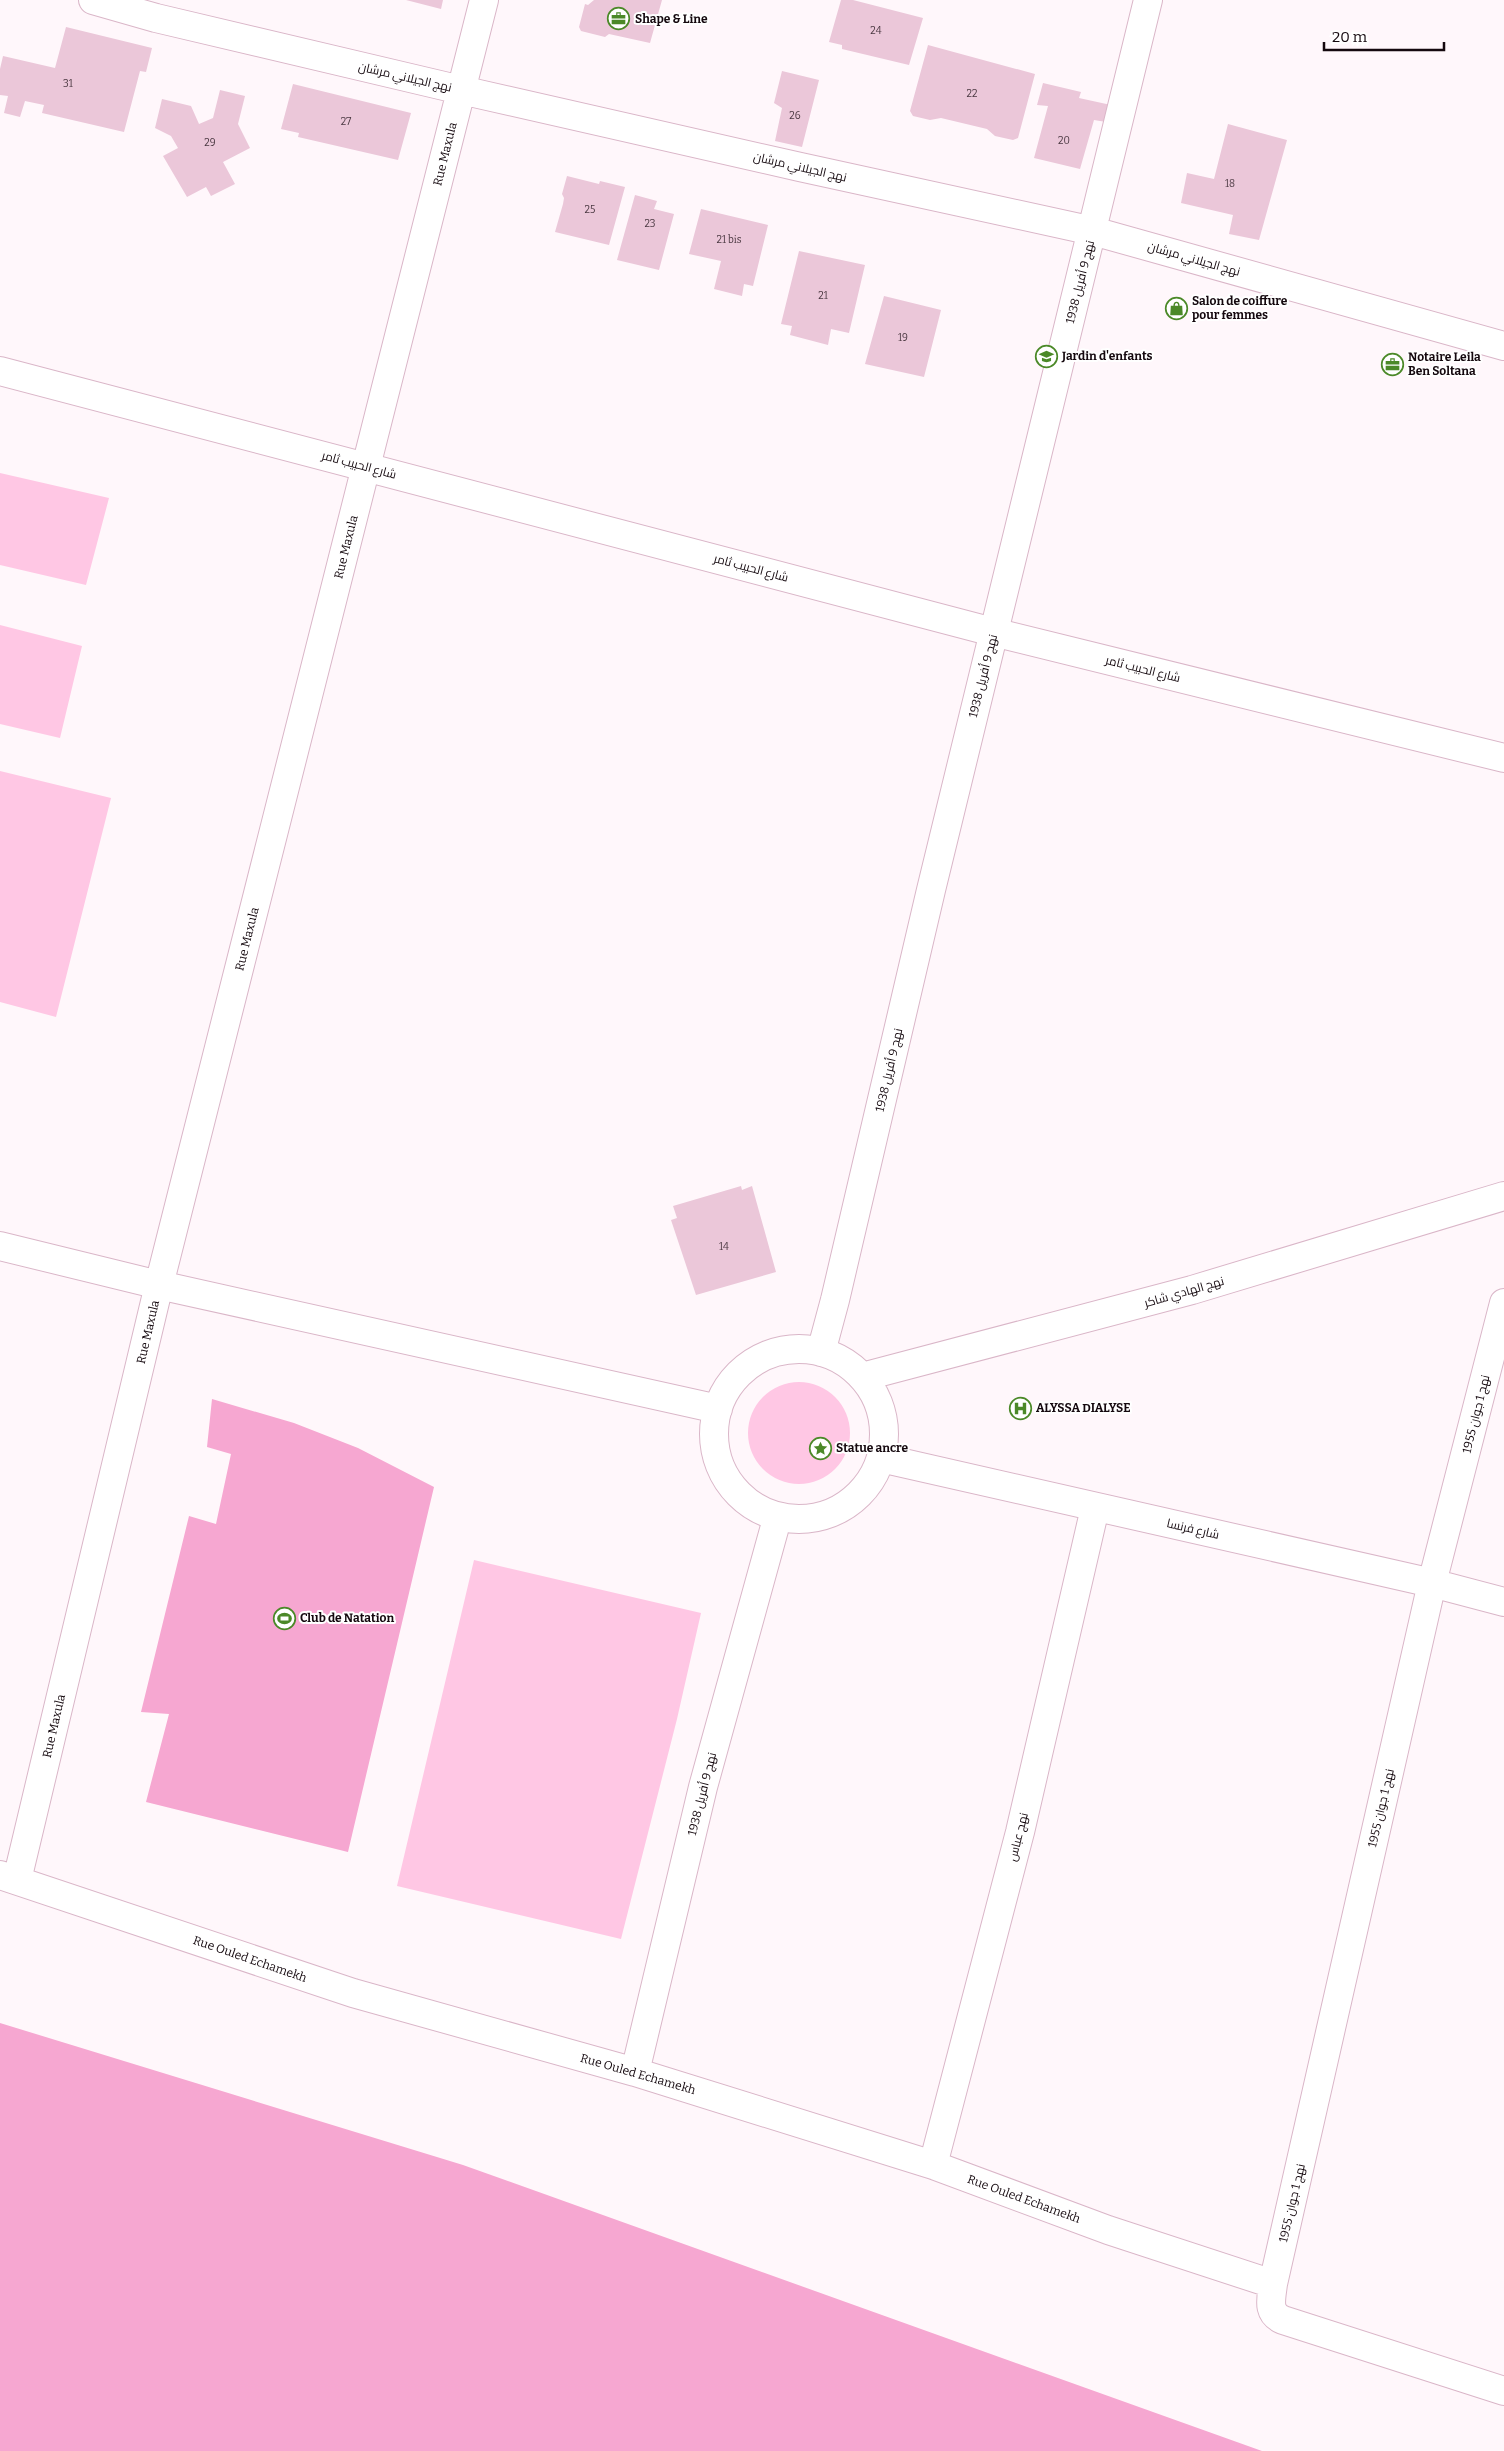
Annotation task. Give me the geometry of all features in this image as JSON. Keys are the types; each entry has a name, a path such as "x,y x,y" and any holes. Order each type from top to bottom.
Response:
{"street":[{"name":"نهج الجيلاني مرشان","path":"93,0 156,18 460,90 800,167 1092,230 1504,346"},
{"name":"Rue Maxula","path":"9,1878 484,0"},
{"name":"نهج 9 أفريل 1938","path":"820,1352 837,1291 994,632 1148,0"},
{"name":"شارع الحبيب ثامر","path":"0,371 994,632 1504,758"},
{"name":"نهج الهادي شاكر","path":"862,1377 1192,1290 1504,1196"},
{"path":"0,1246 159,1285 718,1409"},
{"name":"نهج 1 جوان 1955","path":"1504,1304 1432,1583 1270,2302 1273,2314 1283,2320 1504,2391"},
{"path":"795,1349 820,1352 843,1362 862,1377 871,1385 883,1419 884,1441 881,1458 869,1483 854,1499 835,1511 814,1518 777,1519 748,1502 729,1483 718,1460 714,1434 718,1409 729,1385 747,1367 770,1354 795,1349"},
{"name":"شارع فرنسا","path":"881,1458 1432,1583 1504,1602"},
{"name":"نهج عباس","path":"933,2165 1020,1832 1095,1508"},
{"name":"نهج 9 أفريل 1938","path":"635,2072 703,1787 777,1519"},
{"name":"Rue Ouled Echamekh","path":"9,1878 353,1993 635,2072 933,2165 1108,2230 1273,2284"}],"shaded area":[{"path":"0,473 109,498 86,585 0,565"},
{"path":"0,625 82,646 60,738 0,724"},
{"path":"0,771 111,798 56,1017 0,1002"},
{"path":"799,1382 819,1386 835,1397 846,1413 850,1433 846,1453 835,1469 819,1480 799,1484 779,1480 763,1469 752,1453 748,1433 752,1413 763,1397 779,1386"},
{"name":"Club de Natation","path":"212,1399 294,1423 358,1448 434,1487 348,1852 146,1802 169,1714 141,1712 189,1516 216,1524 231,1454 207,1447"},
{"path":"474,1560 701,1613 677,1719 621,1939 397,1886"},
{"path":"0,2023 463,2165 1262,2451 0,2451"}],"building":[{"path":"406,0 443,0 441,9"},
{"name":"Shape & Line","path":"594,0 662,0 650,43 609,34 605,37 581,31 579,27 585,4 588,5"},
{"path":"841,0 853,0 923,18 909,65 842,49 842,45 829,42"},
{"path":"66,27 152,48 146,72 140,71 124,132 42,113 44,105 25,101 20,117 4,113 8,96 0,95 0,69 3,56 55,68"},
{"path":"928,45 1035,74 1018,138 1013,140 995,136 987,129 941,118 930,120 913,116 910,111"},
{"path":"782,71 819,80 802,147 775,141 782,108 774,103"},
{"path":"1043,83 1081,92 1079,98 1111,105 1106,122 1094,120 1080,169 1034,158 1048,106 1037,105"},
{"path":"293,84 411,113 398,160 298,137 299,133 281,129"},
{"path":"220,90 245,96 238,124 250,148 223,162 235,184 211,196 206,187 187,197 163,156 178,148 171,136 155,128 162,99 191,106 199,124 213,118"},
{"path":"1228,124 1287,140 1259,240 1229,234 1233,215 1181,203 1187,173 1214,179"},
{"path":"567,176 599,184 600,181 625,187 609,245 555,232 563,204 564,198 562,194"},
{"path":"635,195 657,201 654,209 674,214 659,270 617,260"},
{"path":"701,209 768,225 753,286 744,284 742,296 714,289 721,261 689,254"},
{"path":"799,251 865,265 849,333 831,329 828,345 790,335 792,326 781,324"},
{"path":"884,296 941,310 924,377 865,364"},
{"path":"741,1186 742,1190 752,1186 776,1272 696,1295 671,1220 677,1218 673,1206"}],"place":[{"name":"Shape & Line","path":"619,19"},
{"name":"Salon de coiffure pour femmes","path":"1176,308"},
{"name":"Jardin d'enfants","path":"1046,356"},
{"name":"Notaire Leila Ben Soltana","path":"1392,364"},
{"name":"ALYSSA DIALYSE","path":"1020,1408"},
{"name":"Statue ancre","path":"820,1448"},
{"name":"Club de Natation","path":"284,1618"}]}
